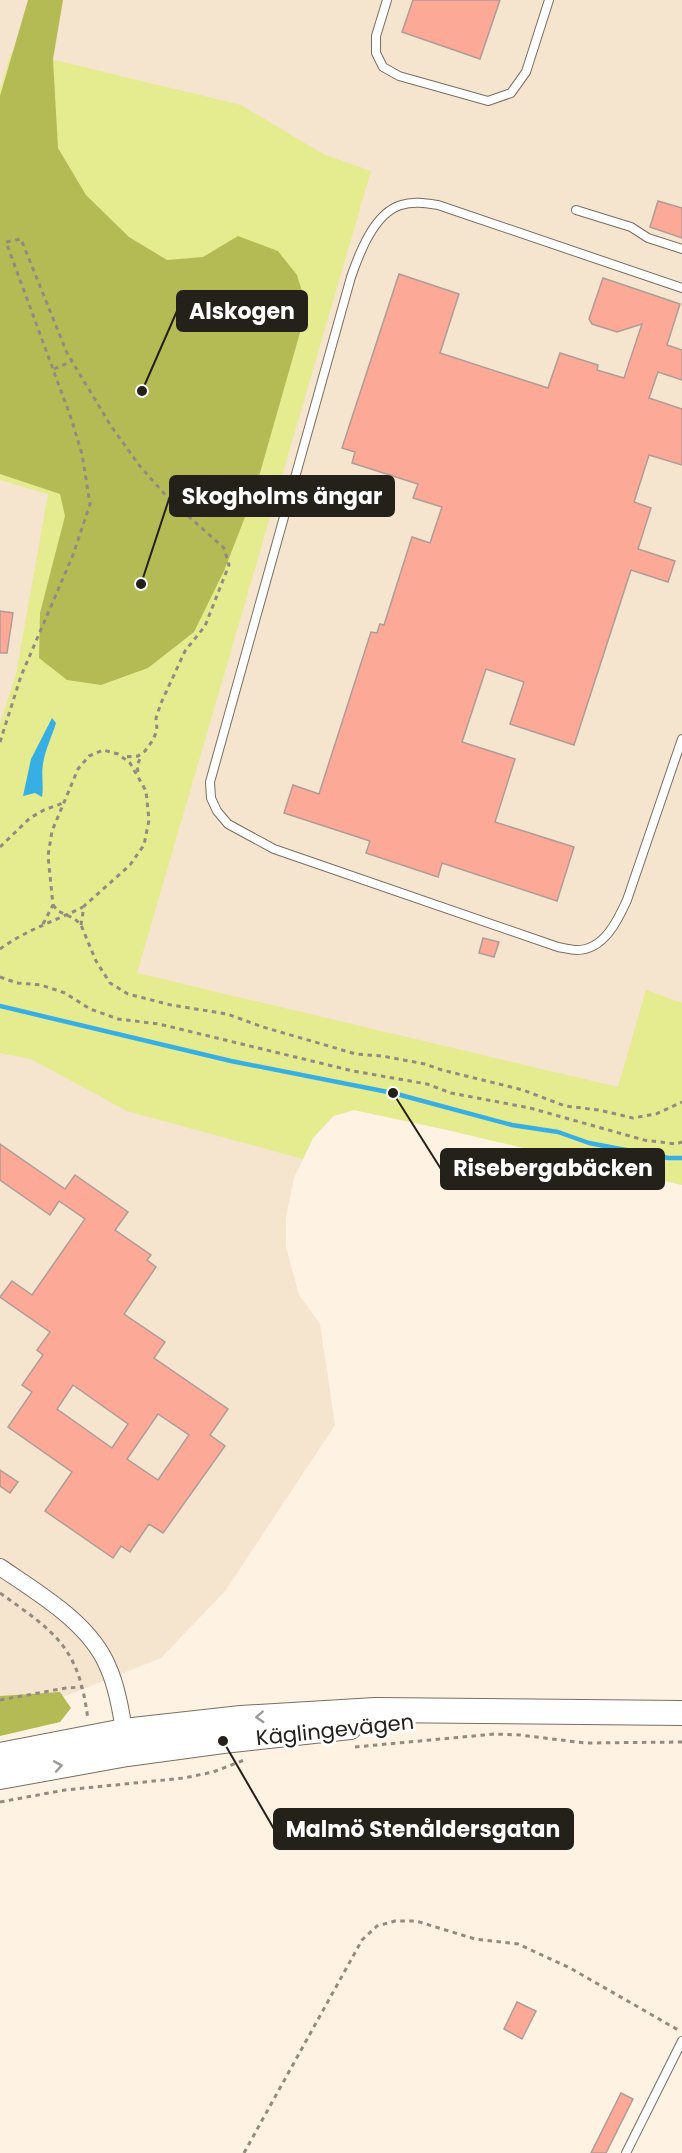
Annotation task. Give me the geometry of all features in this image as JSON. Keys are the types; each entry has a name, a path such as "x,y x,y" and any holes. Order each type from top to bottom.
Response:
{"main road":[{"name":"Käglingevägen","path":"0,1755 126,1742 224,1741 374,1725 529,1713 682,1713"},
{"name":"Käglingevägen","path":"0,1777 126,1742"}],"street":[{"path":"0,1567 78,1624 98,1647 114,1682 126,1742"}],"lane":[{"path":"387,0 376,36 376,53 383,67 399,76 488,101 511,93 526,72 549,0"},
{"path":"682,288 438,205 418,202 399,205 386,215 370,233 359,252 351,277 210,782 211,798 217,811 228,824 274,849 558,947 578,950 592,948 617,922 627,900 682,739"},
{"path":"576,210 631,227 648,238 682,249"},
{"path":"626,2153 682,2041"}],"path":[{"path":"0,742 21,676 73,555 90,504 82,454 54,370 6,242 21,239 70,362 111,426 139,465 169,499 224,548 230,565 205,626 185,651 172,678 156,717 157,730 137,766 138,774"},
{"path":"54,370 70,362"},
{"path":"0,949 43,924 84,906 130,865 144,845 149,820 146,791 130,763 118,754 103,750 89,756 78,769 63,803 52,831 48,856 52,905 43,924"},
{"path":"123,757 132,758 143,752"},
{"path":"0,847 30,818 63,803"},
{"path":"52,905 81,925 100,969 110,983 128,994 171,1005 227,1014 263,1027 357,1054 425,1064 523,1090 565,1106 599,1110 633,1118 656,1114 682,1102"},
{"path":"81,925 84,906"},
{"path":"0,977 17,983 41,985 65,993 90,1010 118,1019 159,1024 353,1071 427,1084 451,1093 530,1108 644,1140 676,1144 682,1142"},
{"path":"0,1593 43,1624 64,1646 73,1661 82,1687 89,1728"},
{"path":"0,1700 82,1687"},
{"path":"351,1747 495,1734 585,1743 682,1742"},
{"path":"0,1802 66,1790 184,1778 213,1772 254,1757"},
{"path":"244,2153 362,1940 377,1926 395,1921 416,1921 475,1939 518,1944 570,1968 682,2031"}],"shaded area":[{"path":"0,0 682,0 682,1185 354,1110 334,1116 313,1138 294,1178 286,1217 286,1247 299,1295 320,1324 335,1425 226,1590 161,1658 0,1722"}],"green space":[{"path":"28,0 63,0 53,59 58,148 86,195 129,237 167,260 203,257 238,236 278,251 297,275 307,308 254,494 224,571 194,632 148,668 101,685 67,680 39,658 40,613 65,516 60,494 0,474 0,96"},
{"path":"11,53 59,61 241,105 323,154 371,171 137,973 618,1087 646,990 682,1003 682,1185 354,1110 333,1116 313,1138 303,1159 127,1111 31,1059 0,1053 0,724 16,674 48,494 0,480 0,89"},
{"path":"60,1692 71,1708 60,1722 0,1736 0,1696"}],"water":[{"path":"52,718 56,723 42,768 42,797 35,793 23,796 31,759"}],"building":[{"path":"413,0 500,0 480,59 402,32"},
{"path":"658,201 682,208 682,238 650,227"},
{"path":"399,274 459,294 440,353 548,388 560,353 598,365 597,370 624,378 642,324 617,332 592,324 589,319 603,278 680,304 667,345 682,350 682,380 658,372 649,398 682,409 682,465 649,455 634,502 651,508 638,549 675,561 668,582 631,570 574,745 510,724 524,682 486,669 462,742 515,759 495,822 574,847 557,901 442,863 438,877 366,853 370,841 284,813 293,785 319,794 371,632 377,633 380,624 384,625 412,537 430,543 442,507 413,498 418,484 352,463 355,452 342,448"},
{"path":"0,611 13,613 7,653 0,653"},
{"path":"483,938 499,942 494,957 479,953"},
{"path":"0,1144 65,1189 75,1175 128,1212 115,1230 151,1255 147,1260 156,1267 124,1314 165,1342 154,1358 228,1409 210,1435 225,1446 163,1533 149,1524 130,1552 121,1546 113,1558 45,1511 72,1472 8,1427 32,1392 22,1385 43,1355 37,1350 50,1332 0,1297 12,1281 32,1295 85,1219 59,1201 50,1215 0,1180","holes":["73,1385 128,1424 112,1448 57,1409","158,1414 189,1435 158,1480 127,1459"]},
{"path":"0,1470 18,1482 10,1493 0,1486"},
{"path":"517,2002 536,2011 522,2039 504,2029"},
{"path":"621,2093 633,2099 606,2153 591,2153"}],"waterway":[{"path":"0,1006 231,1061 393,1093 512,1125 558,1132 589,1143 668,1158 682,1158"}],"place":[{"name":"Alskogen","path":"142,391"},
{"name":"Skogholms ängar","path":"141,584"},
{"name":"Risebergabäcken","path":"393,1093"},
{"name":"Malmö Stenåldersgatan","path":"223,1741"}]}
